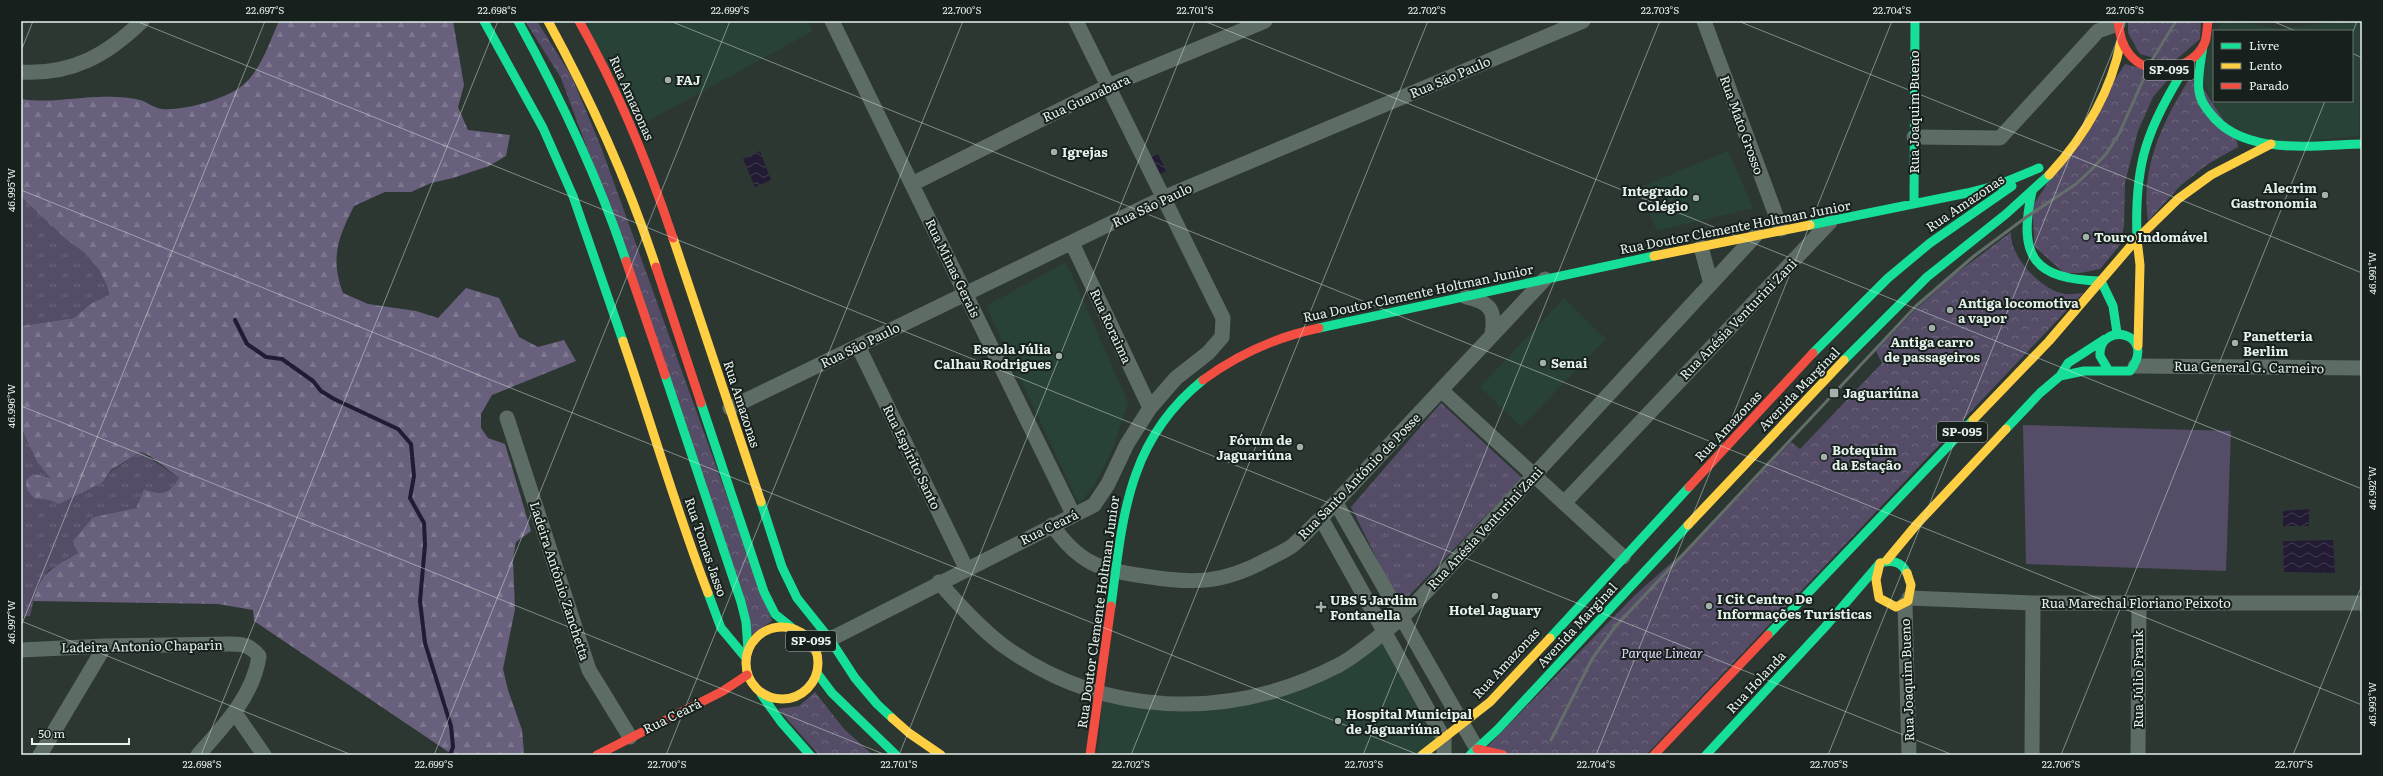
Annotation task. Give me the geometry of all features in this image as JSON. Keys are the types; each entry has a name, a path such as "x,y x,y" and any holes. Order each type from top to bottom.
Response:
{"street":[{"path":"21,72 54,70 91,59 120,42 142,21"},
{"name":"Rua Tomas Jasso","path":"484,21 543,128 573,196 656,437 688,541 715,613 731,642 747,654"},
{"path":"518,21 552,83 586,154 614,224 741,602 746,622 747,675 752,685 761,694 781,722 810,755"},
{"path":"548,21 583,84 614,150 638,212 764,592 775,614 791,627"},
{"name":"Rua Amazonas","path":"579,21 596,50 627,116 658,190 782,567 797,598 829,638 855,678 877,704 910,733 941,755"},
{"name":"Rua Minas Gerais","path":"832,21 1073,514"},
{"path":"1076,21 1163,198"},
{"name":"Rua Guanabara","path":"912,184 1108,86 1265,21"},
{"name":"Rua São Paulo","path":"730,408 1163,198 1560,26 1583,21"},
{"name":"Rua Mato Grosso","path":"1704,21 1781,229"},
{"name":"Rua Joaquim Bueno","path":"1914,203 1915,21"},
{"name":"SP-095","path":"1654,755 2043,346 2137,239 2136,204 2140,166 2148,136 2187,64 2203,46 2208,25 2215,21"},
{"path":"1914,137 2000,138 2098,31 2118,22"},
{"name":"SP-095","path":"2118,22 2121,41 2133,58 2155,70 2168,70 2187,64"},
{"name":"Avenida Marginal","path":"1473,752 1585,636 1664,549 1907,295 1930,274 2032,192 2061,162 2096,112 2119,56 2121,41"},
{"path":"2203,46 2199,74 2199,93 2208,112 2222,126 2235,134 2271,144 2362,144"},
{"name":"Rua Amazonas","path":"1422,755 1444,740 1490,702 1819,346 1888,278 1930,243 2076,142"},
{"path":"2060,376 2075,371 2109,371 2124,373 2135,366 2139,359 2140,265 2137,239 2178,199 2211,175 2271,144"},
{"name":"Rua Doutor Clemente Holtman Junior","path":"1090,755 1101,693 1115,572 1128,494 1144,454 1164,422 1193,388 1224,365 1242,355 1290,334 1461,296 1781,229 1830,222 1998,185 2039,168"},
{"path":"2032,192 2025,218 2025,227 2030,250 2036,262 2045,270 2066,280 2078,282 2101,281 2110,295 2116,313 2117,333"},
{"name":"Rua Ceará","path":"815,647 829,638 966,568 1094,505 1108,484 1127,444 1150,408 1176,378 1208,353 1222,337 1223,318 1163,198"},
{"name":"Rua Anésia Venturini Zani","path":"1564,503 1830,222"},
{"name":"Rua Anésia Venturini Zani","path":"939,582 966,612 1001,644 1044,670 1101,693 1154,704 1186,704 1215,703 1285,689 1340,664 1402,618 1756,235"},
{"name":"Rua Roraima","path":"1072,243 1150,408"},
{"path":"1701,246 1711,284"},
{"name":"Rua Santo Antônio de Posse","path":"1052,525 1066,545 1088,561 1115,572 1182,582 1219,580 1254,567 1291,546 1336,503 1492,334 1545,279"},
{"path":"1461,296 1481,300 1490,308 1494,320 1492,334"},
{"path":"1825,627 1917,524 2040,393 2060,376 2073,359 2105,338 2117,333 2134,338 2138,346"},
{"path":"2105,338 2100,346 2099,354 2102,364 2109,371"},
{"name":"Rua Espírito Santo","path":"858,346 966,568"},
{"name":"Rua General G. Carneiro","path":"2135,366 2362,368"},
{"path":"1441,390 1624,557"},
{"name":"Ladeira Antônio Zanchetta","path":"507,418 589,670 630,737"},
{"path":"1336,503 1462,724 1473,752 1503,755"},
{"path":"1320,518 1444,740 1444,755"},
{"path":"1913,545 1917,524"},
{"path":"1879,598 1875,586 1876,574 1884,562 1895,560 1904,565 1910,578"},
{"path":"1825,627 1863,599 1879,598 1896,607 1907,601 1911,565"},
{"name":"Rua Joaquim Bueno","path":"1907,601 1909,755"},
{"name":"Rua Marechal Floriano Peixoto","path":"1907,601 2032,603 2362,603"},
{"path":"2032,603 2032,755"},
{"name":"Rua Júlio Frank","path":"2138,755 2139,603"},
{"name":"SP-095","path":"747,654 754,639 764,631 778,626 791,627 803,633 815,647 818,661 817,673"},
{"name":"Rua Holanda","path":"1706,755 1825,627"},
{"name":"Ladeira Antonio Chaparin","path":"21,650 104,646 243,644 253,648 259,656 258,667 235,713"},
{"path":"40,755 104,646"},
{"path":"761,694 779,699 798,696 811,685 817,673 832,693 896,755"},
{"name":"Rua Ceará","path":"597,755 630,737 724,691 747,675"},
{"path":"198,755 235,713 264,755"}],"shaded area":[{"name":"FAJ","path":"582,21 807,21 813,31 637,127"},
{"path":"2224,21 2279,29 2337,22 2360,23 2359,136 2271,144 2222,125 2201,74 2213,37 2213,102 2353,102 2353,30 2217,30"},
{"name":"Integrado Colégio","path":"1728,151 1753,208 1657,231 1639,188"},
{"name":"Escola Júlia Calhau Rodrigues","path":"1066,262 1128,402 1113,448 1095,485 1079,504 986,306"},
{"name":"Senai","path":"1564,298 1606,339 1521,427 1480,387"},
{"path":"1383,635 1441,739 1419,755 1099,755 1102,694 1153,706 1285,691"}],"green space":[{"path":"279,21 453,21 464,85 458,107 468,130 510,135 506,156 489,166 453,178 431,183 411,192 385,192 354,206 340,238 337,269 343,293 368,304 416,311 438,318 466,288 499,298 519,337 538,347 564,340 576,361 492,395 481,414 481,428 488,438 505,444 531,531 516,542 513,559 515,609 503,669 508,690 522,730 524,753 521,755 453,755 254,621 253,610 218,604 33,601 40,583 49,571 78,553 73,541 93,517 136,508 144,489 160,493 164,492 172,487 179,478 150,456 141,452 111,470 103,482 59,504 49,500 35,499 27,490 26,480 33,474 50,478 37,462 21,428 21,326 74,318 90,304 109,295 107,286 99,270 86,254 67,240 21,197 21,99 45,101 92,97 121,97 140,100 162,109 181,108 204,103 227,95 243,85 249,79 260,63"},
{"path":"525,21 537,21 572,77 601,147 772,621 751,635 655,332 561,78"},
{"path":"2128,21 2201,21 2200,39 2172,63 2140,54 2128,33"},
{"path":"2125,64 2170,77 2153,97 2138,131 2125,183 2124,226 2120,245 2100,269 2080,273 2064,273 2035,247 2032,207"},
{"path":"2193,73 2237,141 2238,147 2208,164 2181,185 2148,221 2146,200 2151,162 2164,125 2182,90"},
{"path":"21,197 67,240 86,254 99,270 107,286 109,296 90,304 74,318 21,326"},
{"name":"Parque Linear","path":"2011,232 2015,251 2028,270 2037,279 2046,286 2065,294 2083,293 1646,755 1510,755 1485,749 1635,595 1703,535 1791,442 1800,449 1882,363 1876,351 1914,311 1954,275"},
{"path":"1441,403 1522,478 1400,605 1351,507"},
{"path":"2023,425 2231,431 2226,571 2026,564"},
{"path":"21,428 37,462 50,478 35,499 49,500 103,482 111,471 141,452 179,478 172,487 164,492 160,493 144,489 136,508 93,517 78,553 49,570 37,586 30,616 21,617"},
{"path":"815,692 844,729 873,755 819,755 778,709 799,706"}],"water":[{"path":"760,151 771,180 755,187 743,159"},
{"path":"1158,154 1166,171 1158,175 1150,158"},
{"path":"2309,509 2309,526 2283,526 2283,511"},
{"path":"2333,540 2335,573 2284,572 2283,541"}],"waterway":[{"path":"235,320 247,344 266,357 282,359 313,381 321,391 334,399 398,429 411,444 414,476 410,498 424,523 425,545 420,601 425,643 451,726 453,747 450,755"}],"railway":[{"path":"1551,740 1592,659 1615,627 1916,306 1974,256 2025,218 2076,184 2106,154 2119,134 2152,60 2176,21"}],"traffic: fast":[{"path":"484,21 543,128 573,196 623,341"},
{"path":"518,21 578,139 603,199 626,261"},
{"path":"1914,203 1915,21"},
{"path":"2203,46 2199,75 2200,94 2208,111 2224,127 2241,137 2280,145 2323,146 2362,144"},
{"path":"2135,241 2137,239 2138,188 2146,147 2162,108 2187,64"},
{"path":"1810,225 1967,193 1998,185 2039,168"},
{"path":"1844,360 1927,277 2006,214 2049,175"},
{"path":"1813,353 1888,278 1930,243 2012,186"},
{"path":"2032,192 2028,214 2027,233 2030,248 2036,260 2046,270 2060,276 2078,280 2101,281"},
{"path":"1319,328 1654,256"},
{"path":"2101,281 2113,306 2117,333"},
{"path":"2060,376 2084,371 2130,371 2137,358 2137,347 2133,340 2125,335 2116,335 2108,338 2102,345 2100,356 2109,371"},
{"path":"2006,429 2040,393 2060,376 2068,363 2105,339"},
{"path":"665,375 741,602 746,622 748,650"},
{"path":"1111,606 1125,511 1133,482 1144,455 1158,429 1178,404 1203,380"},
{"path":"701,403 764,592 775,614 791,627"},
{"path":"1768,635 1973,420"},
{"path":"1550,638 1689,487"},
{"path":"761,502 782,567 797,598 829,638 855,678 877,704 892,718"},
{"path":"1470,755 1498,729 1688,525"},
{"path":"1706,755 1825,627 1880,563 1896,562 1902,566 1907,573"},
{"path":"708,593 721,628 746,658"},
{"path":"817,673 832,693 896,755"},
{"path":"761,694 781,722 810,755"}],"traffic: slow":[{"path":"548,21 608,141 633,203 656,267"},
{"path":"2049,175 2074,145 2094,113 2110,78 2121,41"},
{"path":"2138,346 2140,265 2137,239 2178,199 2211,175 2271,144"},
{"path":"1654,256 1810,225"},
{"path":"673,238 761,502"},
{"path":"1973,420 2049,341 2135,241"},
{"path":"623,341 685,530 708,593"},
{"path":"1688,525 1844,360"},
{"path":"1887,560 1917,524 2006,429"},
{"path":"1880,563 1876,580 1879,598 1896,607 1908,601 1911,585 1907,573"},
{"path":"775,627 789,627 796,629 808,637 816,649 818,663 816,677 808,689 796,697 789,699 775,699 768,697 756,689 748,677 746,670 746,656 748,649 756,637 768,629 775,627"},
{"path":"1422,755 1490,702 1550,638"},
{"path":"892,718 909,733 941,755"}],"traffic: jam":[{"path":"579,21 607,73 631,127 643,155 673,238"},
{"path":"2118,21 2120,35 2130,55 2138,62 2148,67 2159,69 2181,65 2199,52 2206,40 2208,21"},
{"path":"626,261 665,375"},
{"path":"656,267 701,403"},
{"path":"1203,380 1244,354 1288,336 1319,328"},
{"path":"1689,487 1813,353"},
{"path":"1090,755 1111,606"},
{"path":"1654,755 1768,635"},
{"path":"597,755 723,691 747,675"},
{"path":"1477,749 1503,755"}],"place":[{"name":"FAJ","path":"668,80"},
{"name":"Igrejas","path":"1054,152"},
{"name":"Alecrim Gastronomia","path":"2325,195"},
{"name":"Integrado Colégio","path":"1696,198"},
{"name":"Touro Indomável","path":"2086,237"},
{"name":"Antiga locomotiva a vapor","path":"1950,310"},
{"name":"Antiga carro de passageiros","path":"1932,328"},
{"name":"Panetteria Berlim","path":"2235,343"},
{"name":"Escola Júlia Calhau Rodrigues","path":"1059,356"},
{"name":"Senai","path":"1543,363"},
{"name":"Jaguariúna","path":"1834,393"},
{"name":"Fórum de Jaguariúna","path":"1300,447"},
{"name":"Botequim da Estação","path":"1824,457"},
{"name":"Hotel Jaguary","path":"1495,596"},
{"name":"I Cit Centro De Informações Turísticas","path":"1709,606"},
{"name":"UBS 5 Jardim Fontanella","path":"1321,607"},
{"name":"Hospital Municipal de Jaguariúna","path":"1338,721"}]}
